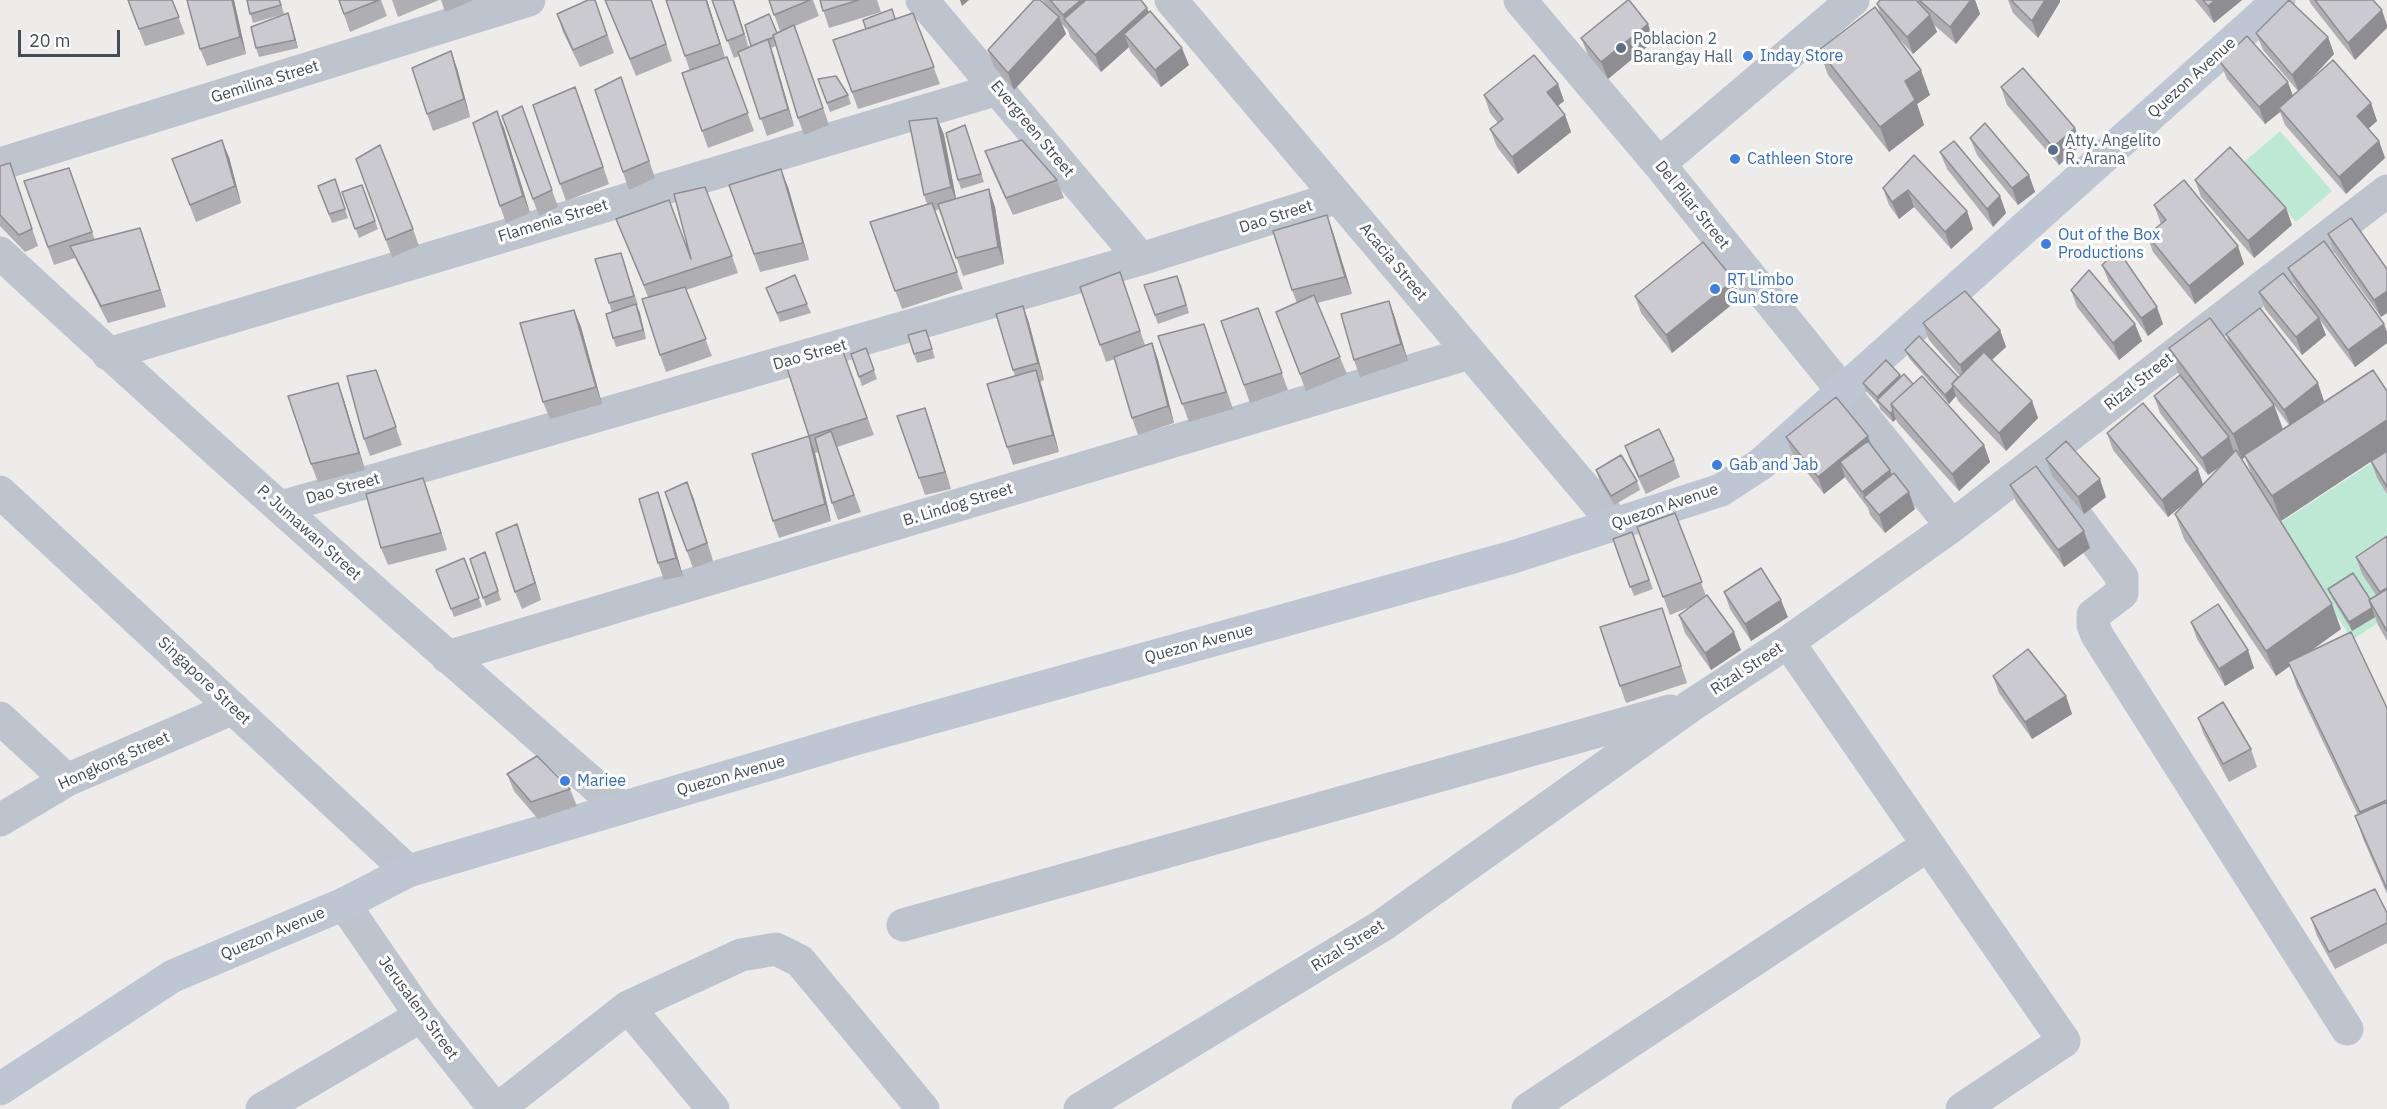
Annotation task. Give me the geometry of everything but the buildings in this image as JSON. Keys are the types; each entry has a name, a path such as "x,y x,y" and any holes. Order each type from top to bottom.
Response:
{"street":[{"name":"Gemilina Street","path":"0,164 529,0"},
{"name":"Evergreen Street","path":"922,0 1141,259"},
{"name":"Acacia Street","path":"1171,0 1615,524"},
{"name":"Del Pilar Street","path":"1520,0 1659,164 1952,526"},
{"path":"1659,164 1853,0"},
{"name":"Quezon Avenue","path":"0,1089 173,976 344,904 408,871 855,739 1513,557 1721,490 1761,464 2279,0"},
{"name":"Flamenia Street","path":"108,354 998,89"},
{"name":"Rizal Street","path":"1080,1109 1383,925 1692,705 1788,642 1952,526 2387,191"},
{"name":"Dao Street","path":"281,507 1141,259 1338,198"},
{"name":"P. Jumawan Street","path":"0,253 108,354 447,657 621,808"},
{"name":"B. Lindog Street","path":"447,657 1470,353"},
{"path":"2035,462 2122,577 2122,594 2093,615 2093,625 2097,635 2347,1029"},
{"name":"Singapore Street","path":"0,492 408,871"},
{"path":"1788,642 2064,1041 1962,1109"},
{"path":"903,925 1692,705"},
{"name":"Hongkong Street","path":"0,820 67,780 232,708"},
{"path":"0,718 67,780"},
{"path":"1528,1109 1928,845"},
{"name":"Jerusalem Street","path":"344,904 421,1016 496,1109"},
{"path":"496,1109 628,1007 741,955 776,949 800,961 923,1109"},
{"path":"628,1007 713,1109"},
{"path":"283,1104 421,1016"}],"green space":[{"path":"2280,131 2332,191 2296,222 2244,162"},
{"path":"2387,453 2387,617 2352,640 2280,523"}],"place":[{"name":"Poblacion 2 Barangay Hall","path":"1621,48"},
{"name":"Inday Store","path":"1748,56"},
{"name":"Atty. Angelito R. Arana","path":"2053,150"},
{"name":"Cathleen Store","path":"1735,159"},
{"name":"Out of the Box Productions","path":"2046,244"},
{"name":"RT Limbo Gun Store","path":"1715,289"},
{"name":"Gab and Jab","path":"1717,465"},
{"name":"Mariee","path":"565,781"}]}
